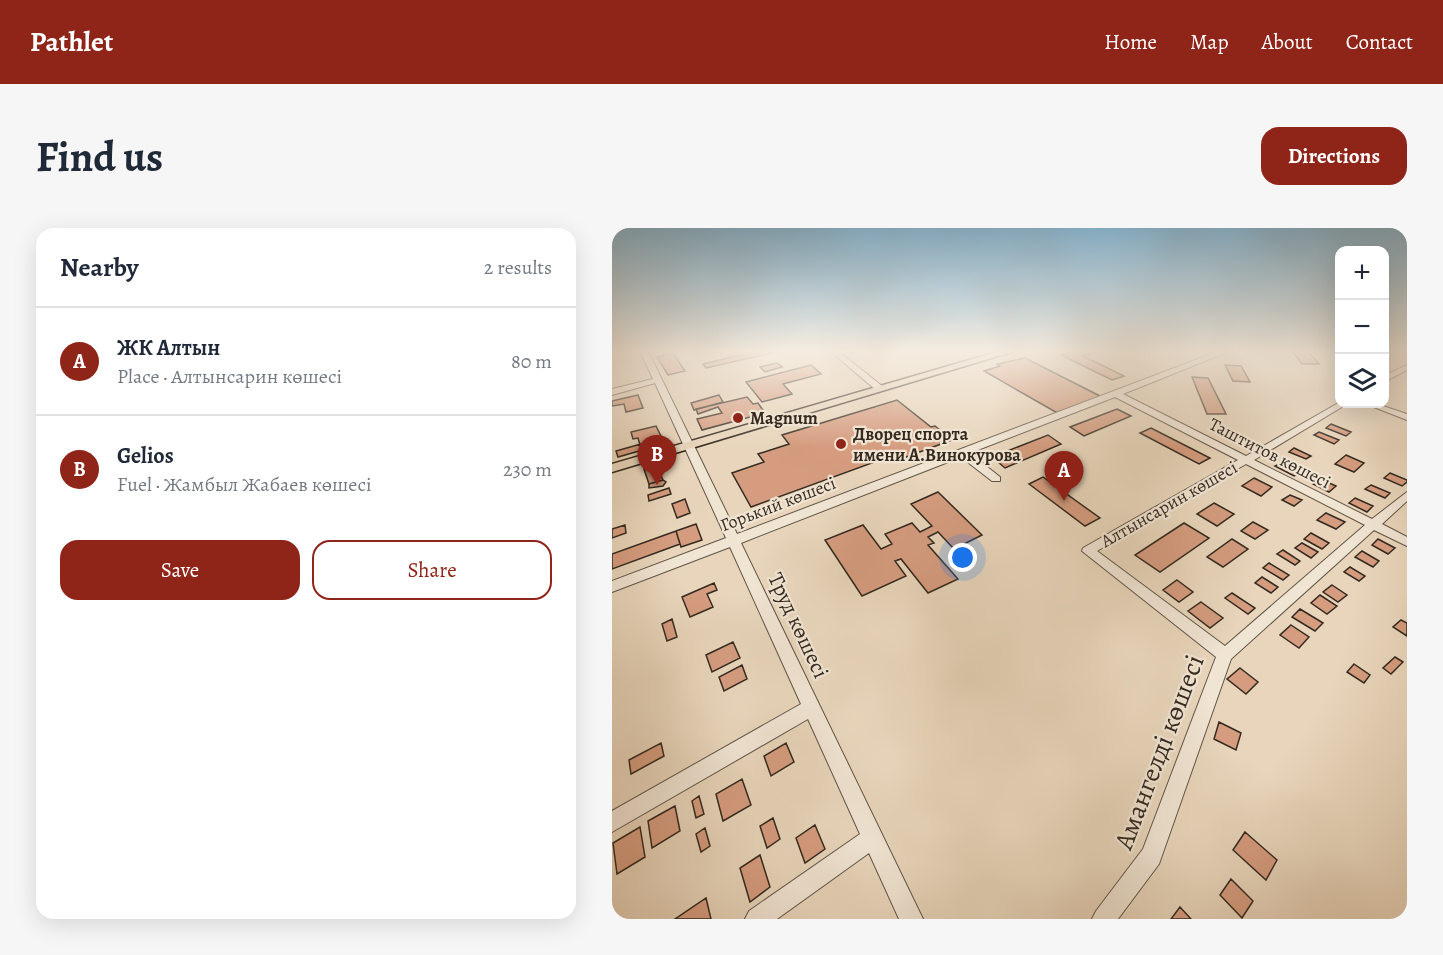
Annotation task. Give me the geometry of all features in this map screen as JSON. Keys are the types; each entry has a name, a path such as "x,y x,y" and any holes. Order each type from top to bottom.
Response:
{"main road":[{"path":"612,468 896,383"}],"street":[{"path":"612,392 646,383"},
{"name":"Труд көшесі","path":"660,383 911,919"},
{"path":"873,383 879,388"},
{"name":"Горький көшесі","path":"612,587 1144,383"},
{"name":"Таштитов көшесі","path":"1117,394 1407,542"},
{"name":"Алтынсарин көшесі","path":"1225,655 1088,551 1336,408"},
{"path":"1381,408 1407,417"},
{"path":"963,453 996,479"},
{"name":"Амангелді көшесі","path":"1104,919 1151,856 1225,655 1371,524 1407,495"},
{"path":"612,822 811,708"},
{"path":"757,919 873,838"}],"building":[{"path":"747,383 786,383 783,384 792,394 762,402"},
{"path":"1005,383 1075,383 1102,397 1059,414"},
{"path":"1195,383 1211,383 1226,414 1207,414"},
{"path":"638,395 643,408 626,412 624,404 612,406 612,401"},
{"path":"719,395 723,402 694,410 691,403"},
{"path":"747,397 753,404 758,403 765,413 702,430 697,419 722,413 718,407 698,414 696,409"},
{"path":"897,400 931,427 935,426 952,440 893,462 888,457 751,507 732,473 764,462 758,454 789,444 782,435"},
{"path":"1117,409 1131,416 1084,436 1070,427"},
{"path":"1331,424 1351,432 1346,436 1326,428"},
{"path":"656,426 662,438 640,445 638,438 633,439 631,432"},
{"path":"1151,428 1210,458 1199,464 1140,433"},
{"path":"1319,432 1339,440 1334,444 1314,435"},
{"path":"1048,435 1061,444 1005,468 992,457"},
{"path":"662,438 664,444 618,457 616,451"},
{"path":"1294,448 1311,456 1306,459 1289,452"},
{"path":"1346,455 1364,463 1354,472 1335,464"},
{"path":"1284,462 1303,472 1294,476 1275,466"},
{"path":"657,466 663,480 649,484 644,469"},
{"path":"1390,473 1407,482 1402,486 1384,478"},
{"path":"1043,477 1100,518 1085,526 1029,484"},
{"path":"1254,478 1272,487 1261,496 1242,486"},
{"path":"1320,479 1336,486 1329,492 1313,484"},
{"path":"663,480 666,482 663,486 649,488 649,484"},
{"path":"1371,485 1390,493 1385,498 1365,489"},
{"path":"669,488 671,494 649,501 648,495"},
{"path":"938,492 982,535 954,549 938,532 928,537 934,543 928,545 958,579 928,593 901,559 895,561 906,576 862,596 825,540 863,525 881,549 892,544 885,534 912,523 920,532 932,526 911,504"},
{"path":"1290,495 1302,500 1294,506 1282,500"},
{"path":"1355,498 1373,506 1367,512 1349,503"},
{"path":"685,499 690,513 677,518 672,504"},
{"path":"1214,503 1234,514 1217,526 1197,514"},
{"path":"1326,513 1345,522 1336,529 1317,520"},
{"path":"1253,522 1268,530 1255,539 1241,531"},
{"path":"1184,523 1209,538 1160,572 1135,555"},
{"path":"696,524 702,540 681,547 676,531"},
{"path":"625,525 626,533 612,538 612,529"},
{"path":"676,531 680,544 612,569 612,554"},
{"path":"1311,533 1329,543 1322,549 1304,539"},
{"path":"1232,539 1248,549 1223,567 1207,557"},
{"path":"1378,539 1395,548 1388,554 1372,545"},
{"path":"1302,543 1318,552 1311,558 1295,548"},
{"path":"1283,550 1300,561 1295,565 1277,554"},
{"path":"1362,551 1379,561 1373,567 1355,557"},
{"path":"1269,563 1289,575 1283,580 1263,568"},
{"path":"1350,567 1365,576 1359,581 1344,572"},
{"path":"1262,577 1278,587 1271,593 1255,583"},
{"path":"1177,580 1193,592 1179,602 1163,590"},
{"path":"714,583 717,590 707,594 713,607 690,617 682,597"},
{"path":"1332,585 1347,595 1338,602 1323,592"},
{"path":"1232,593 1255,608 1248,614 1225,598"},
{"path":"1320,595 1337,606 1327,614 1311,603"},
{"path":"1201,602 1223,618 1210,628 1188,611"},
{"path":"1300,609 1323,623 1315,631 1292,617"},
{"path":"672,619 677,637 667,641 662,624"},
{"path":"1401,620 1407,623 1407,636 1393,627"},
{"path":"1291,625 1309,637 1299,648 1280,635"},
{"path":"733,642 740,658 712,672 706,655"},
{"path":"1395,657 1403,662 1391,674 1383,668"},
{"path":"1354,664 1370,675 1364,683 1347,672"},
{"path":"742,665 747,679 724,691 719,677"},
{"path":"1240,668 1258,682 1246,694 1227,679"},
{"path":"1219,722 1241,733 1236,750 1214,739"},
{"path":"661,743 664,756 631,774 629,760"},
{"path":"786,743 794,762 771,776 764,756"},
{"path":"742,779 751,805 723,821 716,794"},
{"path":"699,796 704,814 696,818 692,801"},
{"path":"675,806 680,831 652,848 648,821"},
{"path":"773,818 780,839 767,848 760,826"},
{"path":"815,825 825,849 805,863 796,838"},
{"path":"640,827 645,857 617,874 613,843"},
{"path":"705,828 710,846 701,852 696,834"},
{"path":"1245,832 1277,860 1266,880 1233,850"},
{"path":"760,855 770,887 750,902 740,868"},
{"path":"1231,879 1253,901 1242,918 1220,895"},
{"path":"706,898 711,919 675,919"},
{"path":"1180,907 1191,919 1171,919"}],"place":[{"name":"Magnum","path":"738,418"},
{"name":"Дворец спорта имени А.Винокурова","path":"841,444"},
{"name":"Gelios","path":"657,485"},
{"name":"ЖК Алтын","path":"1064,501"}]}
